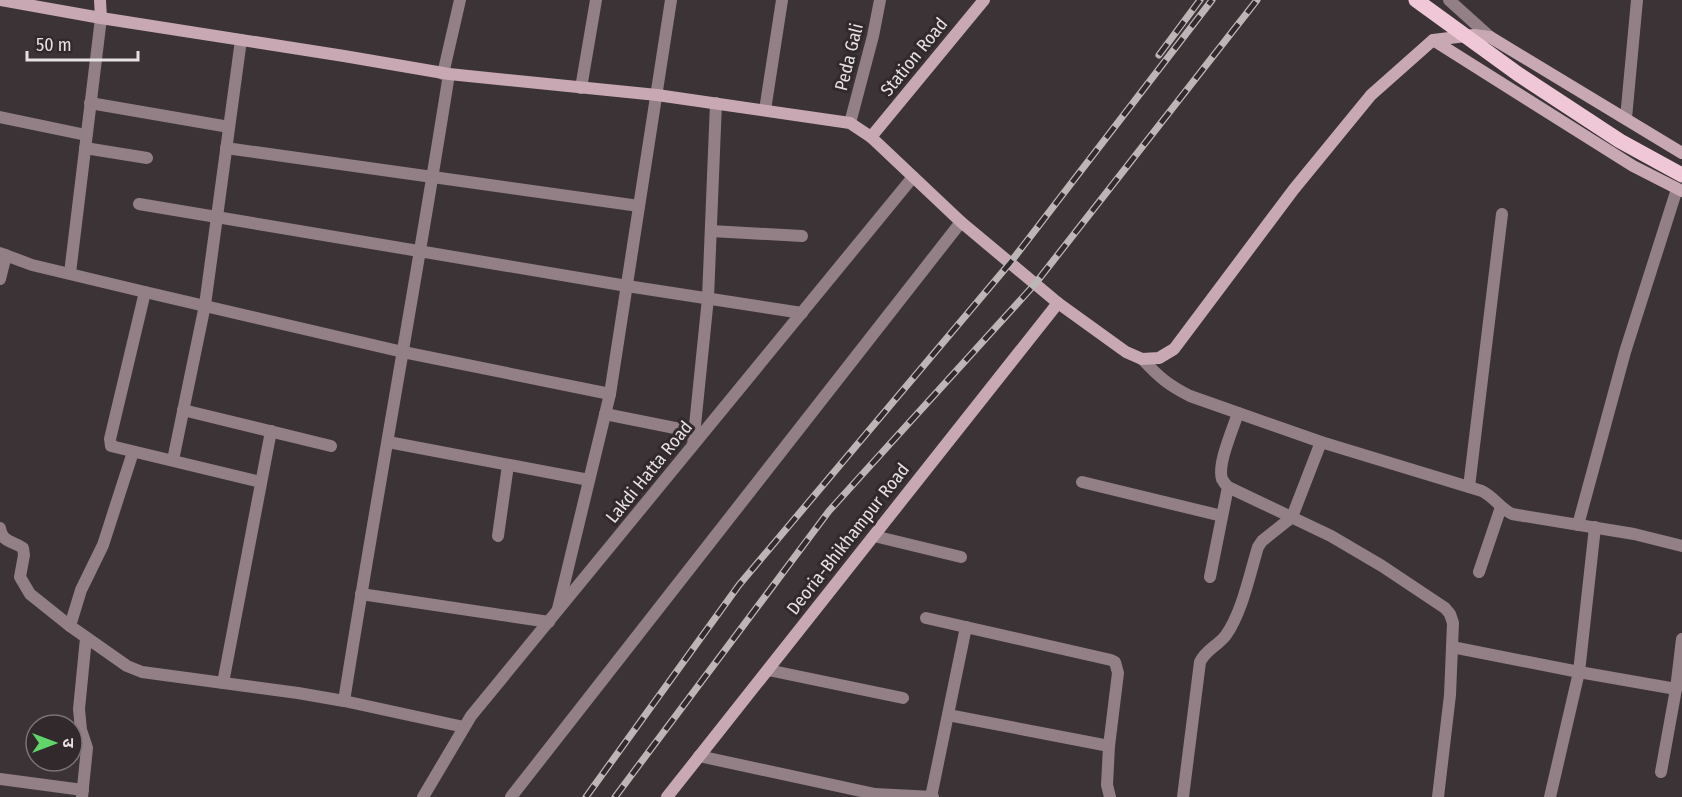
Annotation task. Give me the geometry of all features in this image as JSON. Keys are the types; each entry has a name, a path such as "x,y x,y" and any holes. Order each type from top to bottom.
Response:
{"main road":[{"path":"0,0 446,74 657,95 850,123 871,137 961,222 1058,303 1126,352 1142,359 1159,358 1174,349 1294,189 1371,96 1433,40 1474,35 1490,37 1682,153"},
{"path":"100,0 100,18"},
{"name":"Station Road","path":"871,137 984,0"},
{"path":"1416,0 1536,86 1620,141 1682,175"},
{"path":"1433,40 1633,166 1679,190"},
{"name":"Deoria-Bhikhampur Road","path":"667,797 1058,303"}],"street":[{"path":"344,701 421,251 446,74 460,0"},
{"path":"581,88 596,0"},
{"path":"361,594 553,618 610,394 671,0"},
{"path":"765,110 782,0"},
{"name":"Peda Gali","path":"850,123 880,0"},
{"path":"1449,0 1490,37"},
{"path":"1626,118 1637,0"},
{"path":"70,273 100,18"},
{"path":"173,460 205,305 241,40"},
{"path":"90,104 229,127"},
{"path":"693,446 708,298 717,104"},
{"path":"0,117 87,135"},
{"path":"85,148 147,158"},
{"path":"226,148 639,206"},
{"name":"Lakdi Hatta Road","path":"423,797 471,716 913,177"},
{"path":"1578,525 1625,352 1679,190"},
{"path":"139,204 802,313"},
{"path":"1469,487 1502,214"},
{"path":"511,797 961,222"},
{"path":"711,231 802,236"},
{"path":"0,279 3,254 32,265 403,352 610,394"},
{"path":"145,292 110,440 111,446 261,482"},
{"path":"1142,359 1160,378 1190,396 1321,442 1491,495 1501,507 1512,514 1634,534 1682,546"},
{"path":"183,410 331,446"},
{"path":"1238,413 1221,473 1228,487 1331,536 1372,560 1445,609 1450,615 1453,623 1450,695 1438,797"},
{"path":"605,414 695,432"},
{"path":"223,683 271,431"},
{"path":"388,442 589,480"},
{"path":"1184,797 1200,662 1204,654 1225,637 1240,606 1258,547 1262,541 1292,518 1321,442"},
{"path":"69,626 81,590 103,545 133,452"},
{"path":"498,536 508,465"},
{"path":"1082,482 1222,516"},
{"path":"1210,577 1228,487"},
{"path":"1479,572 1501,507"},
{"path":"1550,797 1579,672 1595,527"},
{"path":"0,528 4,540 23,548 20,577 30,594 69,626 127,666 142,672 344,701 464,727"},
{"path":"874,536 961,557"},
{"path":"926,618 1115,662 1118,672 1107,785 1110,797"},
{"path":"699,756 875,794 932,797 966,627"},
{"path":"0,779 83,793 87,748 81,730 79,709 87,638"},
{"path":"1661,771 1676,689 1682,639"},
{"path":"1452,647 1676,689"},
{"path":"768,670 903,698"},
{"path":"948,715 1109,746"}],"railway":[{"path":"1159,55 1200,0"},
{"path":"586,797 739,585 1010,263 1212,0"},
{"path":"615,797 829,511 1035,284 1257,0"}]}
